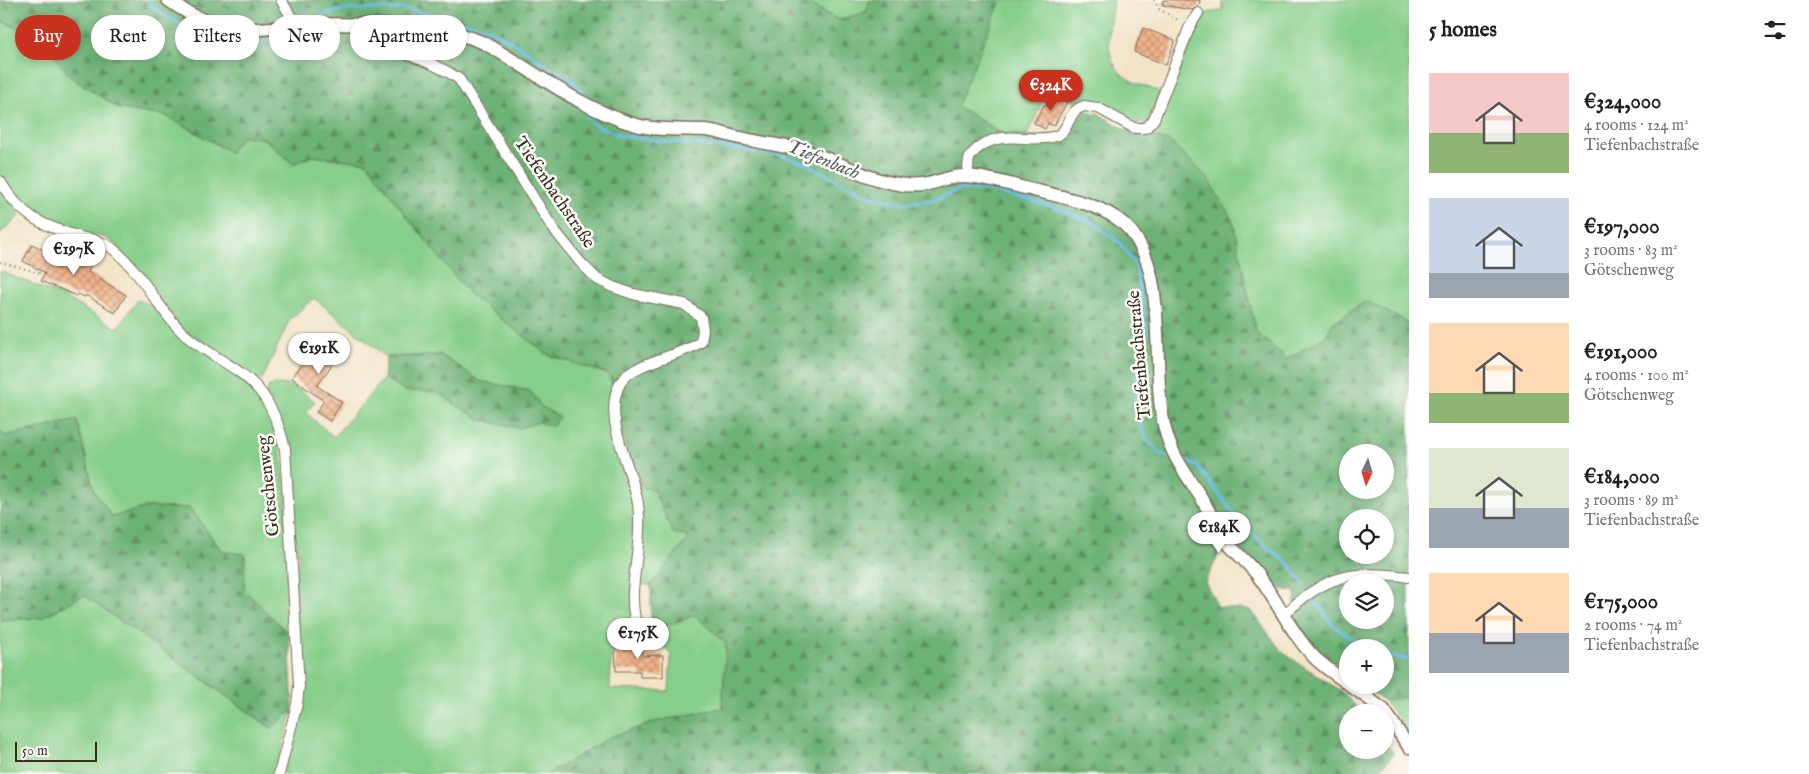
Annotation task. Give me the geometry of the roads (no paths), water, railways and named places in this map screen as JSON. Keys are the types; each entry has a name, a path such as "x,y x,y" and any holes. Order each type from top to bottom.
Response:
{"street":[{"name":"Tiefenbachstraße","path":"168,0 178,8 195,16 238,29 269,27"},
{"path":"281,0 292,15"},
{"path":"968,176 968,159 973,152 988,140 1002,137 1028,139 1057,136 1066,128 1075,111 1084,106 1098,108 1134,128 1146,128 1154,119 1190,26 1198,13"},
{"name":"Tiefenbachstraße","path":"467,36 500,52 598,110 618,119 645,127 707,130 801,150 878,180 894,184 924,185 954,176 968,176 1067,199 1101,210 1120,221 1138,240 1151,276 1157,335 1159,394 1164,427 1184,472 1202,499 1223,537 1255,572 1297,636 1315,658 1339,676"},
{"name":"Tiefenbachstraße","path":"421,60 453,74 459,79 552,227 580,262 597,279 633,294 684,304 700,317 703,330 701,342 692,348 649,363 632,372 621,381 616,395 616,430 638,506 633,592 638,637"},
{"name":"Götschenweg","path":"0,181 20,208 37,221 113,248 137,273 154,299 181,331 237,371 258,389 265,398 279,426 286,455 299,686 297,704 279,774"},
{"path":"1284,615 1300,599 1316,588 1333,580 1353,574 1409,577"},
{"name":"Tiefenbachstraße","path":"1362,694 1384,710 1409,747"}],"waterway":[{"name":"Tiefenbach","path":"147,0 155,9 167,17 195,30 226,39 252,42 269,41"},
{"name":"Tiefenbach","path":"322,15 350,9 406,9 491,30 573,81 586,99"},
{"name":"Tiefenbach","path":"586,108 586,115 595,125 622,136 780,155 807,164 852,188 875,197 904,203 933,200 961,189 988,190 1050,206 1092,222 1120,243 1136,265 1147,334 1137,379 1135,410 1147,441 1162,455 1171,457"},
{"name":"Tiefenbach","path":"1182,460 1197,466 1239,520 1262,543 1288,563 1304,584"},
{"name":"Tiefenbach","path":"1316,603 1333,625 1352,639"},
{"name":"Tiefenbach","path":"1394,657 1409,659"}]}
